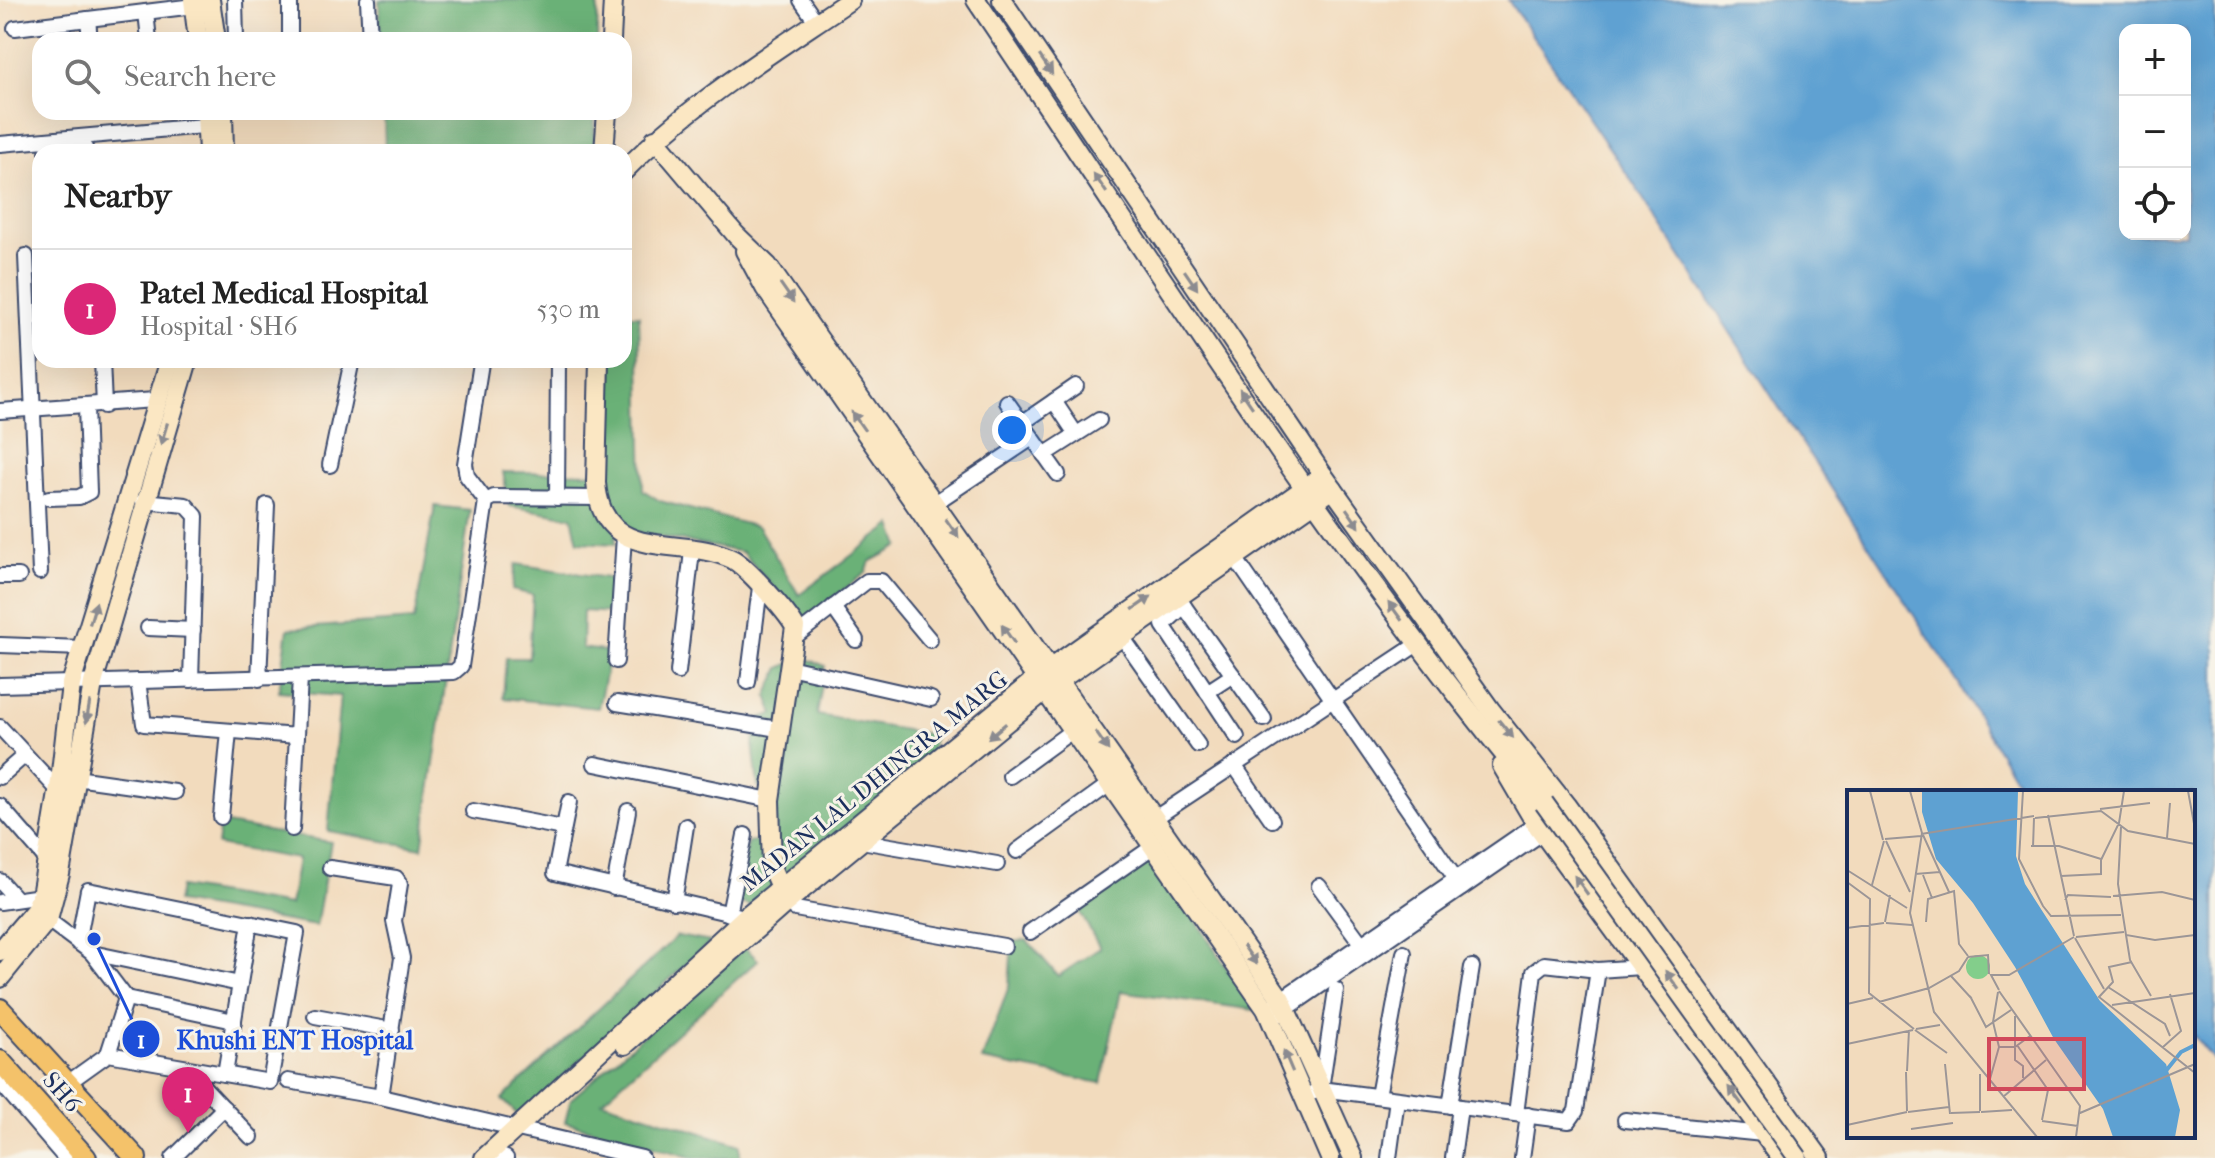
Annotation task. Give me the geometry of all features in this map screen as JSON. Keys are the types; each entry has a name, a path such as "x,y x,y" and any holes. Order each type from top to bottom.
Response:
{"main road":[{"path":"0,1009 136,1158"},
{"name":"SH6","path":"0,1061 86,1158"}],"street":[{"path":"235,0 236,32"},
{"path":"290,0 290,32"},
{"path":"368,0 370,32"},
{"path":"611,32 613,0"},
{"path":"801,0 817,23"},
{"path":"632,163 655,139 850,0"},
{"path":"976,0 1311,494 1474,719 1544,803 1798,1158"},
{"path":"1002,0 1328,482 1490,709 1566,805 1820,1158"},
{"path":"15,28 146,12 199,2"},
{"path":"198,32 199,2"},
{"path":"199,2 212,32"},
{"path":"146,12 148,32"},
{"path":"88,19 89,32"},
{"path":"158,120 159,130"},
{"path":"94,144 205,120"},
{"path":"209,144 214,120"},
{"path":"215,120 222,144"},
{"path":"605,144 606,120"},
{"path":"655,139 736,235 768,266 928,508 1049,678 1155,818 1276,1010 1312,1092 1353,1158"},
{"path":"0,144 32,147"},
{"path":"26,256 40,572"},
{"path":"102,368 104,406"},
{"path":"0,951 41,909 71,684 167,368"},
{"path":"0,977 60,874 93,683 143,501 185,368"},
{"path":"330,465 350,368"},
{"path":"0,685 444,675 461,666 486,501 467,476 465,464 480,368"},
{"path":"557,498 558,368"},
{"path":"599,368 599,498 612,524 624,536 737,561 792,621 796,636 778,729 770,800 772,869 782,896 795,909 1004,946"},
{"path":"1022,423 1076,386"},
{"path":"0,411 155,400"},
{"path":"1054,401 1076,434"},
{"path":"1007,402 1058,474"},
{"path":"49,498 79,497 89,492 86,407"},
{"path":"1044,455 1099,420"},
{"path":"928,508 1032,438"},
{"name":"MADAN LAL DHINGRA MARG","path":"497,1157 743,920 782,896 853,840 1049,678 1117,630 1177,596 1230,550 1328,482"},
{"path":"486,501 494,497 599,498"},
{"path":"143,501 186,505 196,516 191,680"},
{"path":"259,679 267,505"},
{"path":"616,661 624,536"},
{"path":"1230,550 1459,884"},
{"path":"678,672 692,551"},
{"path":"0,576 19,576"},
{"path":"796,636 867,581 881,581 930,640"},
{"path":"748,682 760,587"},
{"path":"1237,737 1163,625 1177,596 1264,719"},
{"path":"833,607 856,640"},
{"path":"148,628 193,630"},
{"path":"1117,630 1198,745"},
{"path":"1155,818 1419,643"},
{"path":"0,645 82,648"},
{"path":"789,667 931,699"},
{"path":"1207,692 1233,675"},
{"path":"292,829 300,678"},
{"path":"1049,678 1073,730 1154,846 1276,1010"},
{"path":"138,681 144,724 297,736"},
{"path":"617,703 778,729"},
{"path":"1474,719 1539,828 1781,1158"},
{"path":"0,727 58,790"},
{"path":"1010,776 1073,730"},
{"path":"221,817 229,731"},
{"path":"0,777 25,755"},
{"path":"595,764 770,800"},
{"path":"1234,765 1272,820"},
{"path":"76,778 175,792"},
{"path":"1017,851 1111,783"},
{"path":"569,802 555,873 743,920 745,835"},
{"path":"0,806 48,861"},
{"path":"473,811 563,828"},
{"path":"614,888 628,811"},
{"path":"674,902 686,826"},
{"path":"1276,1010 1539,828"},
{"path":"853,840 997,864"},
{"path":"1030,932 1154,846"},
{"path":"330,868 399,880 394,921 402,958 381,1097"},
{"path":"0,881 16,899 41,909 92,953 126,998 234,1021"},
{"path":"1319,886 1364,948"},
{"path":"78,943 88,890 297,933 270,1082 108,1054"},
{"path":"0,902 16,899"},
{"path":"225,1074 250,923"},
{"path":"92,953 240,984"},
{"path":"1378,1096 1404,953"},
{"path":"1522,1158 1522,1115 1534,972 1544,964 1598,970 1641,967"},
{"path":"1453,1158 1455,1106 1472,967"},
{"path":"1312,1092 1378,1096 1569,1121 1573,1117 1598,970"},
{"path":"1330,1158 1312,1092 1336,990"},
{"path":"69,1082 108,1054 126,998"},
{"path":"315,1016 392,1030"},
{"path":"288,1081 381,1097 642,1158"},
{"path":"0,1082 65,1158"},
{"path":"199,1082 251,1137"},
{"path":"1389,1158 1397,1099"},
{"path":"173,1158 224,1108"},
{"path":"1625,1120 1761,1131 1784,1110"},
{"path":"1799,1130 1802,1150 1808,1158"}],"green space":[{"path":"379,0 598,0 597,32 381,32"},
{"path":"384,120 595,120 594,144 385,144"},
{"path":"632,315 639,315 643,490 660,501 758,527 799,595 892,525 900,546 870,562 866,573 803,620 742,552 635,532 615,537 616,544 578,542 572,517 509,506 503,472 604,473 604,368 632,368"},
{"path":"435,506 470,510 422,848 328,831 340,696 279,691 288,629 414,620"},
{"path":"516,564 614,579 614,613 583,611 582,648 610,652 598,708 503,698 506,658 529,658 533,595 512,590"},
{"path":"802,657 825,666 817,715 935,735 929,759 751,906 736,902 748,842 775,837 776,794 758,786 753,743 760,718 774,714 767,696 780,668"},
{"path":"220,823 331,842 316,926 177,902 180,887 290,905 298,859 217,845"},
{"path":"1146,861 1160,865 1254,1010 1121,991 1101,1083 982,1060 1009,986 1012,942 1027,940 1058,976 1100,948 1080,912"},
{"path":"677,936 711,942 519,1116 502,1099"},
{"path":"744,947 758,960 602,1101 740,1145 740,1158 694,1158 565,1122 571,1099"}],"water":[{"path":"1508,0 2215,0 2215,1062 2195,1037 2195,790 2022,790 1958,683 1631,180"}],"place":[{"name":"Khushi ENT Hospital","path":"94,939"},
{"name":"Patel Medical Hospital","path":"188,1133"}]}
